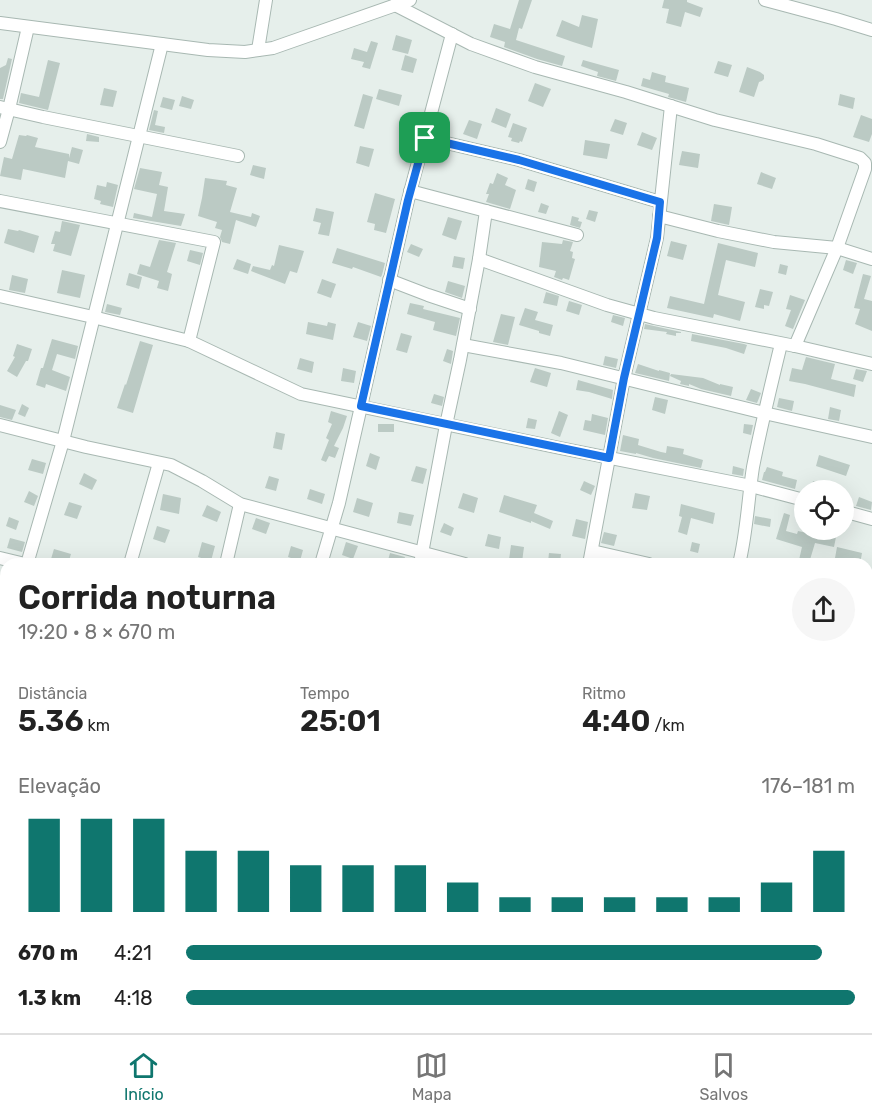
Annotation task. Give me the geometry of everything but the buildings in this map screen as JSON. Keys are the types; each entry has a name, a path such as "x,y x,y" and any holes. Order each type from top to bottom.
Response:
{"street":[{"path":"258,50 266,0"},
{"path":"0,23 208,50 245,52 273,48 410,0"},
{"path":"765,0 872,30"},
{"path":"395,5 471,44 535,67 714,120 816,144 860,158 865,163 865,169 837,248 795,346"},
{"path":"0,142 5,108 28,27"},
{"path":"323,558 339,503 410,192 452,34"},
{"path":"28,558 63,441 162,44"},
{"path":"590,558 624,378 657,238 671,106"},
{"path":"5,108 238,156"},
{"path":"425,138 519,160 660,202"},
{"path":"410,192 577,235"},
{"path":"0,201 214,242 189,341"},
{"path":"0,425 171,465 240,504 331,529 421,558 480,259 486,212"},
{"path":"659,216 717,231 774,242 837,248 872,259"},
{"path":"480,259 638,314 872,364"},
{"path":"389,280 470,309"},
{"path":"0,296 189,341 301,394 751,486 794,497"},
{"path":"740,558 753,468 781,344"},
{"path":"463,345 561,363 764,413 872,436"},
{"path":"132,558 159,463"},
{"path":"227,558 240,504"},
{"path":"854,514 872,519"},
{"path":"592,551 623,558"}],"route":[{"path":"425,138 519,160 660,202 657,238 624,378 609,458 361,406 408,200 425,138"}]}
